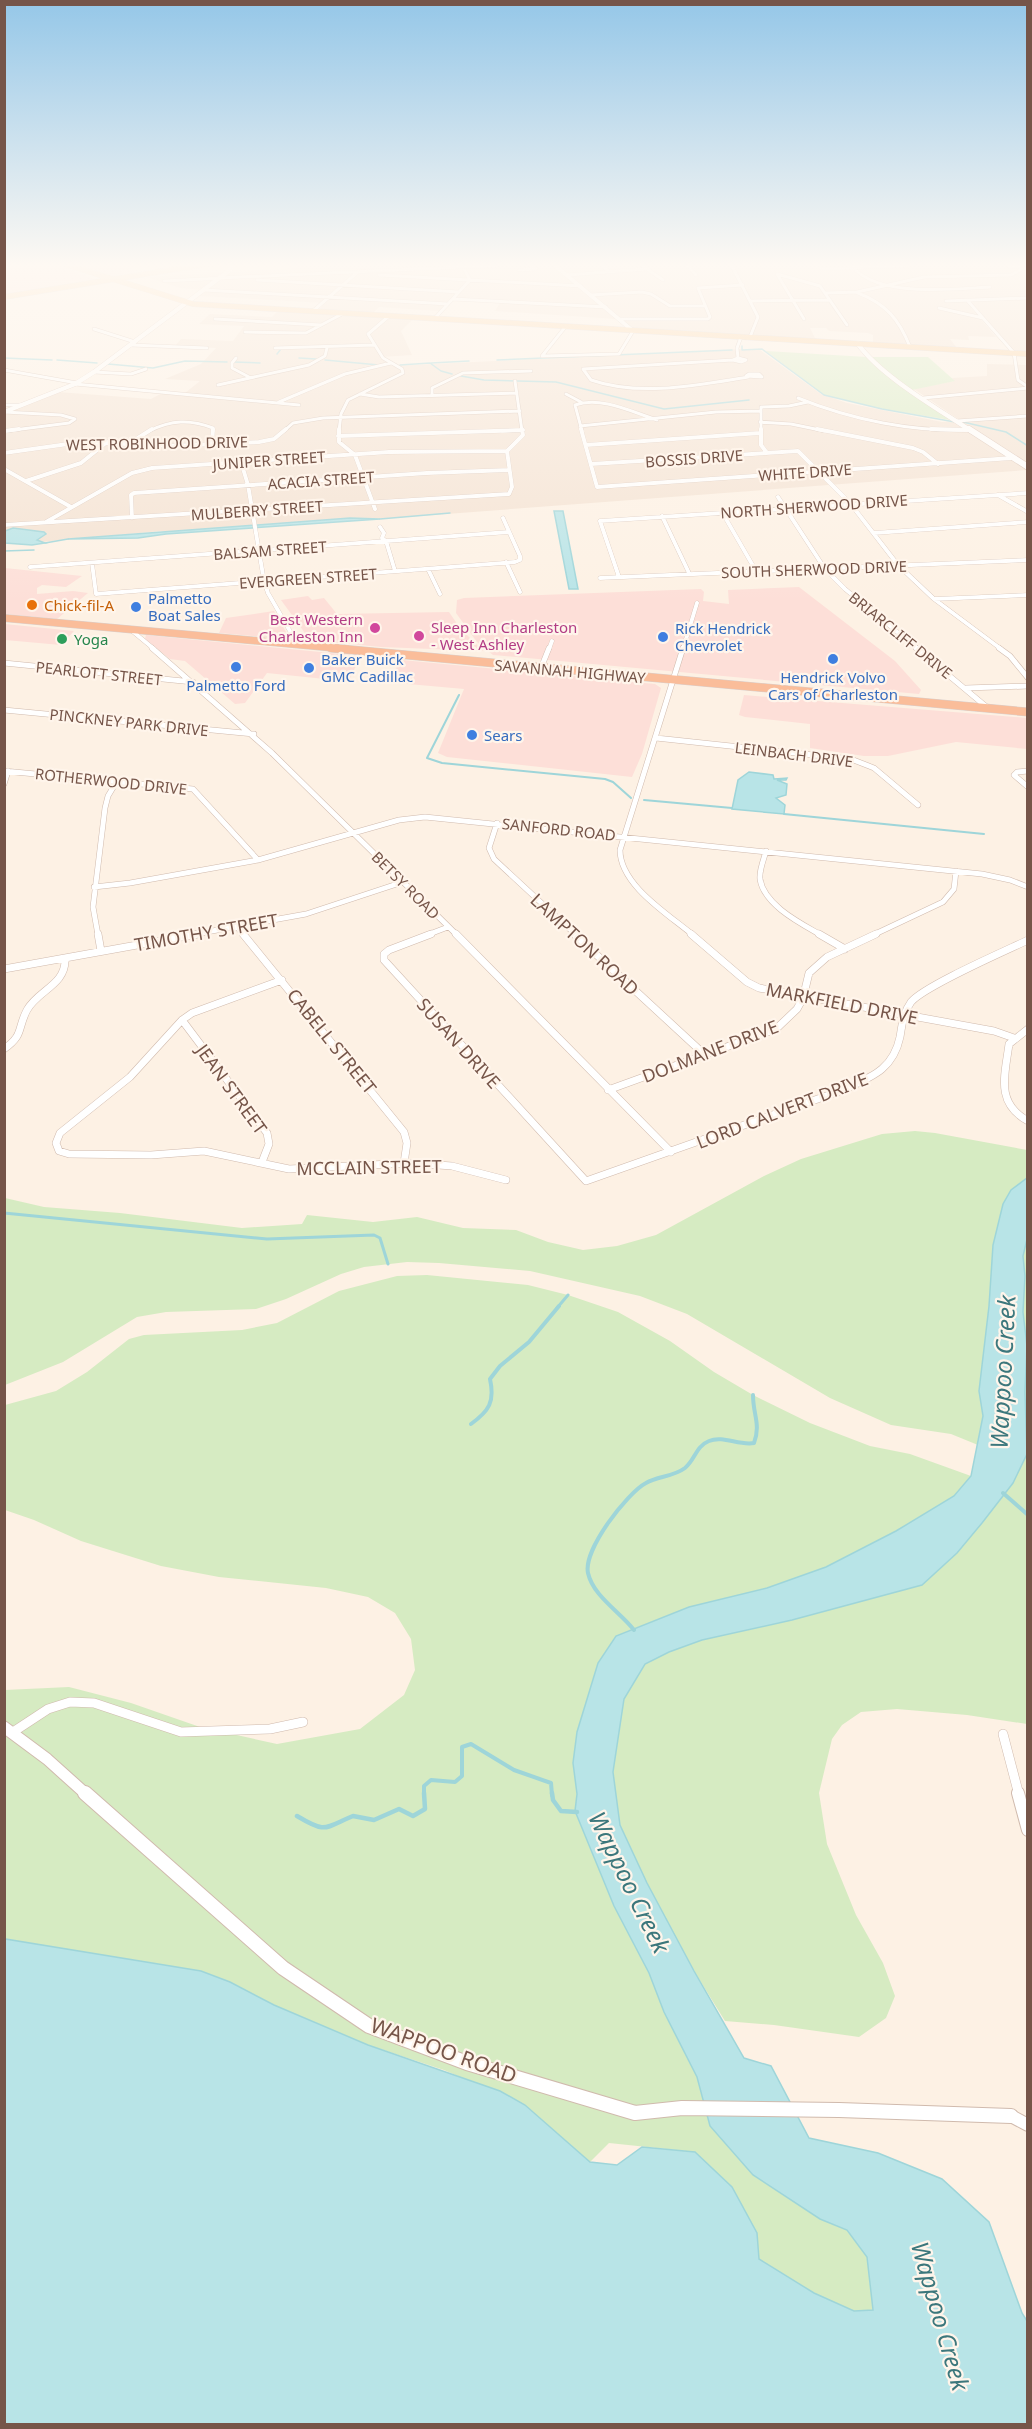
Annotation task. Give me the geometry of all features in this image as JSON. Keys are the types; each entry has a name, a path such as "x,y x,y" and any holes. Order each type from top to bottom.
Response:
{"highway":[{"name":"SAVANNAH HIGHWAY","path":"4,618 1028,712"}],"main road":[{"path":"4,412 76,383 89,375"},
{"path":"892,375 1028,467"}],"street":[{"path":"34,375 76,383 298,405"},
{"path":"218,385 257,375"},
{"path":"276,403 342,375"},
{"path":"375,508 355,454 339,442 338,436 348,400 396,375"},
{"path":"432,395 432,388 458,375"},
{"path":"588,375 593,381 622,387 710,383 762,377 758,375"},
{"path":"1017,375 1018,380 1028,387"},
{"path":"509,470 507,451 521,439 523,430 515,381"},
{"path":"923,398 1028,387"},
{"path":"360,394 379,397 517,393"},
{"path":"566,394 581,402 603,403 657,420"},
{"path":"798,398 842,412 937,431 971,430"},
{"path":"581,402 575,405 591,464"},
{"path":"580,426 657,420 808,402"},
{"path":"4,405 21,405"},
{"path":"761,409 760,433 762,445 767,453"},
{"name":"WEST ROBINHOOD DRIVE","path":"4,453 82,442 107,441 170,446 270,440 278,437 293,423 342,416 520,411"},
{"path":"4,412 20,416 68,416 75,419 69,423 4,431"},
{"path":"957,421 1028,416"},
{"path":"130,443 153,427 187,421 213,428 212,444"},
{"path":"760,422 791,424 913,448 923,452 939,464"},
{"path":"338,436 523,430"},
{"path":"586,445 760,433"},
{"path":"26,481 56,473 94,457 107,441"},
{"name":"JUNIPER STREET","path":"45,522 139,471 355,454 507,451"},
{"name":"BOSSIS DRIVE","path":"591,464 798,451 818,472"},
{"name":"WHITE DRIVE","path":"591,464 597,487 1012,458"},
{"path":"241,462 248,485 264,581 268,593 291,629 298,645"},
{"path":"4,469 71,507"},
{"name":"ACACIA STREET","path":"132,518 131,495 134,493 364,477 509,470"},
{"name":"MULBERRY STREET","path":"4,525 508,494 512,487 509,470"},
{"path":"818,472 850,503 898,566 934,599 1018,660 1028,678"},
{"name":"NORTH SHERWOOD DRIVE","path":"619,577 600,521 784,507 1028,493"},
{"path":"998,495 1028,512"},
{"name":"BRIARCLIFF DRIVE","path":"778,497 825,569 853,596 989,709"},
{"path":"722,512 756,571"},
{"path":"662,516 689,573"},
{"path":"503,518 509,532"},
{"path":"874,533 1028,522"},
{"path":"380,527 384,532 383,540 386,541 395,571"},
{"name":"BALSAM STREET","path":"30,567 509,532"},
{"name":"EVERGREEN STREET","path":"92,563 96,594 520,560 509,532"},
{"name":"SOUTH SHERWOOD DRIVE","path":"600,578 1028,560"},
{"path":"506,562 520,592"},
{"path":"428,568 440,594"},
{"path":"934,599 1028,595"},
{"name":"MARKFIELD DRIVE","path":"697,603 624,836 620,862 630,880 747,982 770,992 994,1031 1014,1038"},
{"name":"BETSY ROAD","path":"131,630 254,734 671,1152"},
{"path":"541,668 552,641"},
{"name":"PEARLOTT STREET","path":"4,663 194,682"},
{"path":"966,688 1028,686"},
{"name":"PINCKNEY PARK DRIVE","path":"4,710 254,734"},
{"name":"LEINBACH DRIVE","path":"656,738 851,759 874,768 918,805"},
{"path":"4,784 6,771"},
{"name":"ROTHERWOOD DRIVE","path":"6,771 193,789 258,860"},
{"path":"1028,771 1017,772 1014,775 1028,787"},
{"path":"101,951 93,907 94,887 105,808 108,796 117,781"},
{"name":"SANFORD ROAD","path":"94,887 130,883 258,860 399,820 425,817 956,871 998,877 1028,887"},
{"name":"LAMPTON ROAD","path":"497,823 489,848 494,859 705,1055"},
{"path":"766,851 759,878 764,891 774,903 845,949"},
{"name":"DOLMANE DRIVE","path":"608,1090 776,1029 797,1009 803,998 809,973 827,957 943,902 954,889 956,871"},
{"name":"TIMOTHY STREET","path":"4,969 306,914 403,882"},
{"name":"CABELL STREET","path":"237,927 404,1132 407,1143 404,1163"},
{"name":"SUSAN DRIVE","path":"448,927 389,950 384,954 384,960 586,1181"},
{"path":"904,1015 908,1006 920,995 1028,940"},
{"path":"4,1048 17,1040 28,1007 59,980 66,965 65,959"},
{"name":"MCCLAIN STREET","path":"282,980 192,1013 182,1020 130,1077 60,1133 56,1143 60,1151 69,1154 151,1155 204,1151 289,1169 404,1163 452,1166 506,1180"},
{"name":"LORD CALVERT DRIVE","path":"586,1181 843,1090 876,1075 886,1066 897,1050 904,1015"},
{"name":"JEAN STREET","path":"182,1020 267,1133 269,1144 262,1162"},
{"path":"1028,1029 1009,1044 1004,1099 1012,1111 1028,1121"},
{"path":"8,1730 48,1709 70,1702 94,1703 181,1732 270,1729 303,1722"},
{"name":"WAPPOO ROAD","path":"8,1730 47,1759 283,1968 369,2026 467,2063 635,2113 682,2108 840,2110 1011,2116"},
{"path":"1003,1734 1028,1830"},
{"path":"1011,2116 1028,2116"},
{"path":"1011,2116 1028,2125"}],"shaded area":[{"path":"174,375 795,375 821,394 847,403 942,422 961,421 914,389 954,381 952,378 1027,375 1027,470 380,519 350,518 161,531 41,542 37,540 46,534 5,537 5,413 58,392 151,399 166,391 185,393 200,381 165,379"},
{"path":"5,568 82,576 66,587 42,585 37,588 37,594 73,591 88,593 57,619 5,614"},
{"path":"799,587 895,661 921,690 919,694 493,655 477,642 456,613 457,600 464,598 701,589 704,592 703,601 729,604 728,590"},
{"path":"308,596 312,600 324,598 337,614 449,612 460,628 483,651 381,647 310,640 281,600"},
{"path":"274,611 290,639 219,633 226,618"},
{"path":"4,624 74,631 61,645 5,640"},
{"path":"146,635 361,656 350,678 344,681 267,673 245,703 235,704 185,661 170,659 145,639"},
{"path":"402,660 655,684 661,688 642,754 632,777 447,757 438,753 464,689 386,682"},
{"path":"744,695 1027,718 1027,749 956,742 888,756 864,756 810,748 810,724 739,715"}],"green space":[{"path":"798,375 949,375 955,381 912,390 957,421 882,409 824,395"},
{"path":"915,1131 1027,1150 1027,1178 1011,1190 993,1245 989,1306 979,1391 983,1416 978,1445 951,1434 891,1425 830,1398 687,1314 640,1296 530,1271 439,1263 407,1262 364,1267 341,1274 286,1299 256,1309 166,1312 137,1317 63,1362 5,1385 5,1198 44,1207 120,1213 242,1228 302,1224 307,1215 373,1222 417,1217 463,1228 516,1230 548,1242 583,1250 617,1246 656,1235 764,1176 801,1159 882,1134"},
{"path":"1027,1235 1027,1346 1023,1312 1025,1276 1023,1256"},
{"path":"427,1275 528,1285 568,1295 618,1312 670,1341 714,1372 753,1395 810,1423 870,1446 910,1454 971,1476 954,1496 896,1531 826,1567 767,1588 689,1607 616,1636 598,1663 577,1732 573,1763 577,1794 575,1811 614,1906 649,1973 664,2012 697,2077 710,2126 753,2175 820,2219 847,2230 867,2257 873,2311 854,2311 814,2293 759,2259 757,2233 732,2187 695,2152 609,2143 590,2162 525,2105 444,2070 368,2045 274,2005 230,1982 201,1971 5,1939 5,1690 69,1687 131,1703 200,1727 277,1744 360,1729 404,1695 415,1670 411,1639 395,1613 368,1597 326,1588 219,1577 161,1566 81,1541 5,1510 5,1405 56,1391 87,1372 129,1339 144,1335 242,1330 277,1323 339,1291 397,1276"},
{"path":"1027,1346 1027,1454 1025,1392"},
{"path":"1027,1454 1027,1724 967,1715 897,1709 861,1712 842,1725 832,1739 819,1793 827,1844 856,1915 883,1963 895,1996 886,2018 859,2037 774,2025 725,2021 694,1971 647,1883 620,1825 613,1772 624,1699 645,1664 669,1652 702,1640 792,1620 922,1585 957,1553 1013,1483"}],"water":[{"path":"554,511 563,511 578,589 569,589"},
{"path":"350,518 380,519 138,538 68,539"},
{"path":"13,528 44,532 46,534 37,540 45,543 32,545 5,543 5,531"},
{"path":"749,772 773,775 774,779 787,778 777,780 787,784 786,795 776,798 785,805 784,814 732,809 738,780"},
{"name":"Wappoo Creek","path":"1027,1178 1028,1235 1023,1256 1025,1276 1023,1312 1027,1346 1025,1392 1027,1454 1013,1483 957,1553 922,1585 792,1620 702,1640 645,1664 624,1699 613,1772 620,1825 647,1883 694,1971 744,2058 771,2066 809,2138 878,2153 942,2179 989,2222 1022,2313 1027,2321 1027,2424 5,2424 5,1939 201,1971 230,1982 274,2005 368,2045 500,2091 525,2105 590,2162 617,2165 642,2147 695,2152 732,2187 757,2233 759,2259 814,2293 854,2311 873,2310 867,2257 847,2230 820,2219 753,2175 710,2126 697,2077 664,2012 649,1973 614,1906 575,1811 577,1794 573,1763 577,1732 598,1663 616,1636 689,1607 767,1588 826,1567 896,1531 954,1496 971,1476 983,1416 979,1391 989,1306 993,1245 1003,1204 1011,1190"}],"waterway":[{"path":"798,375 824,395 882,409 955,422"},
{"path":"461,376 484,380 556,382 664,409 749,400"},
{"path":"963,422 1006,432 1028,446"},
{"path":"380,519 450,513"},
{"path":"45,543 68,539"},
{"path":"4,551 34,550"},
{"path":"459,695 427,758 442,763 605,779 613,782 631,798"},
{"path":"644,800 732,808"},
{"path":"784,814 984,834"},
{"path":"4,1213 267,1239 374,1235 380,1238 388,1264"},
{"path":"557,1308 568,1295"},
{"path":"471,1424 489,1405 492,1394 490,1379 500,1366 529,1342 559,1306"},
{"path":"634,1630 601,1596 591,1581 588,1563 599,1537 618,1510 638,1489 646,1483 685,1468 705,1443 714,1439 754,1443 757,1425 753,1395"},
{"path":"1003,1493 1028,1515"},
{"path":"424,1793 424,1786 431,1780 455,1782 462,1776 462,1747 471,1744 514,1770 551,1783 552,1795"},
{"path":"297,1816 320,1827 330,1826 353,1816 374,1820 399,1809 413,1816 425,1809 424,1793"},
{"name":"Wappoo Creek","path":"552,1793 553,1800 561,1811 577,1812"}],"place":[{"name":"Chick-fil-A","path":"32,605"},
{"name":"Palmetto Boat Sales","path":"136,607"},
{"name":"Best Western Charleston Inn","path":"375,628"},
{"name":"Sleep Inn Charleston - West Ashley","path":"419,636"},
{"name":"Rick Hendrick Chevrolet","path":"663,637"},
{"name":"Yoga","path":"62,639"},
{"name":"Hendrick Volvo Cars of Charleston","path":"833,659"},
{"name":"Palmetto Ford","path":"236,667"},
{"name":"Baker Buick GMC Cadillac","path":"309,668"},
{"name":"Sears","path":"472,735"}]}
